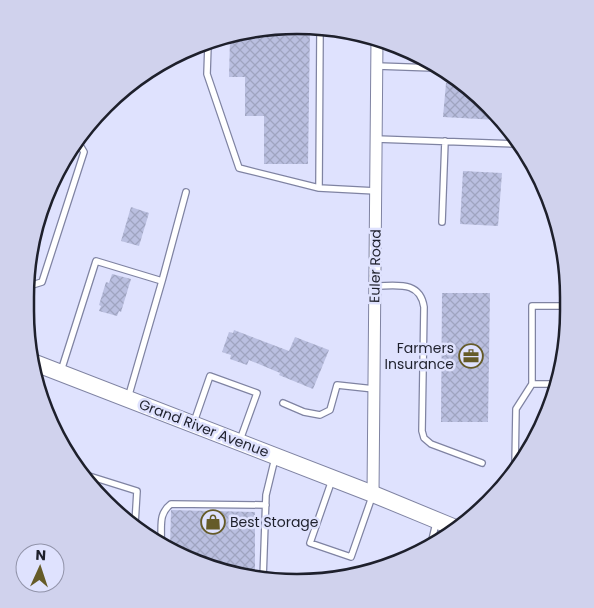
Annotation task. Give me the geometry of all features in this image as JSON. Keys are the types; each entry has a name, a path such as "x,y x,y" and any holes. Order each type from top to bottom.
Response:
{"main road":[{"name":"Grand River Avenue","path":"40,365 373,494 449,526"}],"street":[{"name":"Euler Road","path":"373,494 377,47"}],"lane":[{"path":"319,188 320,35"},
{"path":"208,50 207,74 239,168 319,188 376,191"},
{"path":"377,66 426,68"},
{"path":"376,139 511,144"},
{"path":"442,222 445,142"},
{"path":"34,284 42,282 84,152 81,147"},
{"path":"128,399 186,192"},
{"path":"60,373 96,261 162,281"},
{"path":"375,286 408,287 417,290 423,296 422,431 424,438 430,444 482,463"},
{"path":"515,458 516,409 532,384 532,306 560,306"},
{"path":"193,424 210,376 257,393 239,442"},
{"path":"532,384 550,384"},
{"path":"283,403 304,412 320,415 330,410 337,385 374,389"},
{"path":"263,572 266,495 275,456"},
{"path":"93,477 137,491 135,519"},
{"path":"332,478 310,543 351,557 373,494"},
{"path":"162,537 164,509 171,504 266,505"},
{"path":"433,536 437,521"}],"building":[{"path":"280,34 310,34 308,164 264,164 264,116 245,116 245,77 229,77 230,43"},
{"path":"446,83 450,83 471,99 492,120 443,117"},
{"path":"463,171 502,173 498,226 460,224"},
{"path":"131,207 149,213 139,246 121,241"},
{"path":"112,274 131,279 121,312 119,311 117,316 99,311 106,282 109,283"},
{"path":"442,293 490,293 488,422 441,422"},
{"path":"234,330 289,351 295,337 329,350 313,389 249,360 247,365 230,359 231,355 222,352 229,332 233,333"},
{"path":"171,510 255,512 255,571 212,560 170,542"}],"place":[{"name":"Farmers Insurance","path":"471,356"},
{"name":"Best Storage","path":"213,522"}]}
